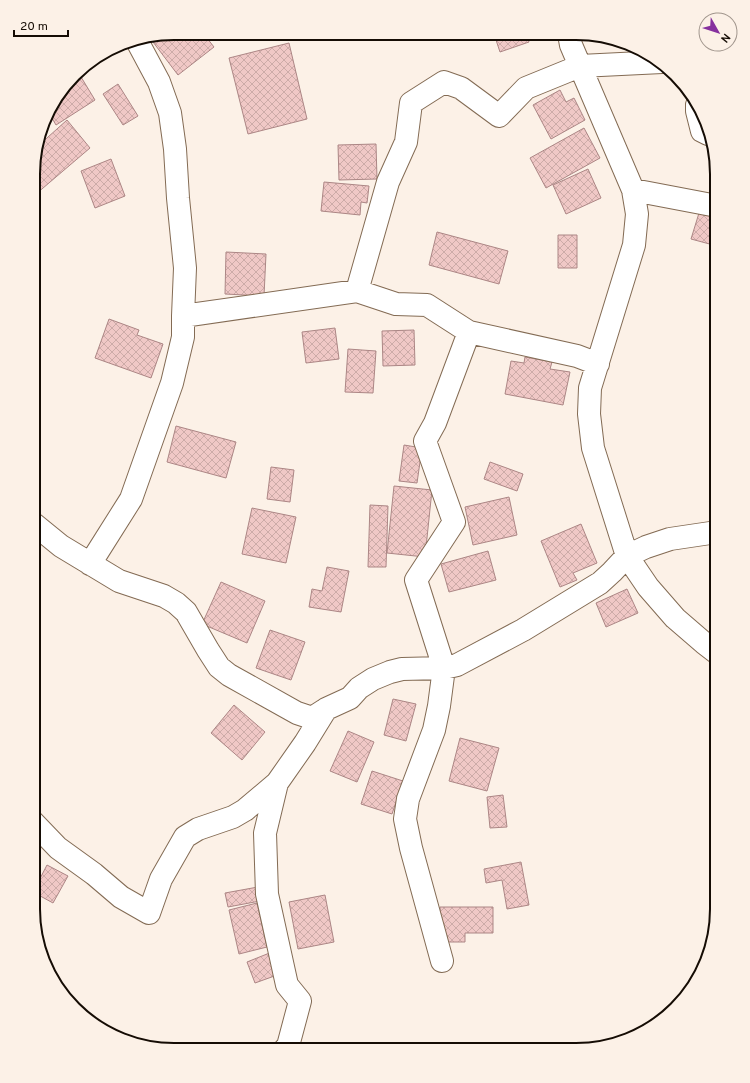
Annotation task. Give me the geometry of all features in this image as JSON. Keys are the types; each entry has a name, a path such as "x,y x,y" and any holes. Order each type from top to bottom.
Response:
{"street":[{"path":"570,40 633,190 637,214 634,245 590,388 588,414 593,448 627,556 648,587 675,618 710,648"},
{"path":"90,564 131,499 172,383 183,337 185,268 175,148 170,113 159,82 139,45"},
{"path":"357,291 388,182 406,142 411,103 444,82 462,88 499,116 526,88 580,66 650,63"},
{"path":"633,190 710,205"},
{"path":"183,316 357,291 396,304 427,305 469,332 577,356 598,364"},
{"path":"442,961 411,848 405,819 408,799 434,730 444,668 416,580 454,522 425,441 435,423 469,332"},
{"path":"40,529 61,546 119,582 164,596 176,603 186,612 219,667 229,675 297,713 312,718 326,709 350,698 360,688 373,679 390,672 402,669 444,668 457,665 524,630 594,587 612,572 627,556 646,547 670,539 710,533"},
{"path":"40,829 58,848 94,874 121,897 149,913 160,879 185,837 198,829 233,818 246,810 277,783 305,743 326,709"},
{"path":"277,783 265,833 267,894 288,985 300,1001 289,1043"}],"building":[{"path":"165,40 208,40 214,47 178,75 153,42"},
{"path":"496,40 528,40 529,42 500,52"},
{"path":"289,43 307,119 248,134 229,58"},
{"path":"81,78 95,100 56,125 52,119 58,107 73,86"},
{"path":"118,84 138,116 123,125 103,94"},
{"path":"560,90 566,102 574,98 585,120 551,139 533,105"},
{"path":"67,120 90,148 40,191 41,157 45,140"},
{"path":"584,128 600,158 546,188 530,158"},
{"path":"376,144 377,179 339,180 338,145"},
{"path":"111,159 125,196 95,208 81,171"},
{"path":"588,169 601,198 566,214 553,185"},
{"path":"324,182 369,186 367,203 361,202 360,215 321,211"},
{"path":"699,213 710,216 710,244 691,239"},
{"path":"437,232 508,251 499,284 429,265"},
{"path":"558,235 577,235 577,268 558,268"},
{"path":"226,252 266,254 264,296 225,294"},
{"path":"109,319 139,330 137,335 163,344 151,378 95,358"},
{"path":"335,328 339,359 306,363 302,332"},
{"path":"414,330 415,365 383,366 382,331"},
{"path":"348,349 376,351 373,393 345,392"},
{"path":"525,357 552,362 550,369 570,372 563,405 505,394 511,361 524,363"},
{"path":"176,426 236,442 226,478 167,462"},
{"path":"404,445 422,448 417,483 399,481"},
{"path":"490,462 523,474 517,491 484,479"},
{"path":"271,467 294,470 290,502 267,499"},
{"path":"394,486 432,490 425,557 387,553"},
{"path":"509,497 517,535 473,545 465,507"},
{"path":"370,505 388,506 386,567 368,567"},
{"path":"252,508 296,517 286,563 242,554"},
{"path":"581,524 597,563 573,573 577,580 560,587 541,541"},
{"path":"488,551 496,580 449,592 441,564"},
{"path":"327,567 349,571 341,612 309,607 312,589 322,591"},
{"path":"221,582 265,601 247,643 202,624"},
{"path":"627,589 638,613 606,627 596,603"},
{"path":"270,630 305,642 291,680 256,668"},
{"path":"393,699 416,704 406,741 384,735"},
{"path":"234,705 265,732 242,760 211,733"},
{"path":"348,731 374,742 357,782 330,771"},
{"path":"460,738 499,748 487,791 449,781"},
{"path":"372,771 403,781 392,814 361,804"},
{"path":"503,795 507,827 490,828 487,797"},
{"path":"521,862 529,905 507,909 502,880 486,883 484,869"},
{"path":"47,865 68,876 53,903 40,896 40,878"},
{"path":"258,887 260,901 228,907 225,893"},
{"path":"325,895 334,942 298,949 289,902"},
{"path":"257,903 267,947 239,954 229,910"},
{"path":"440,907 493,907 493,933 465,933 465,942 440,942"},
{"path":"272,952 280,974 255,983 247,962"}]}
